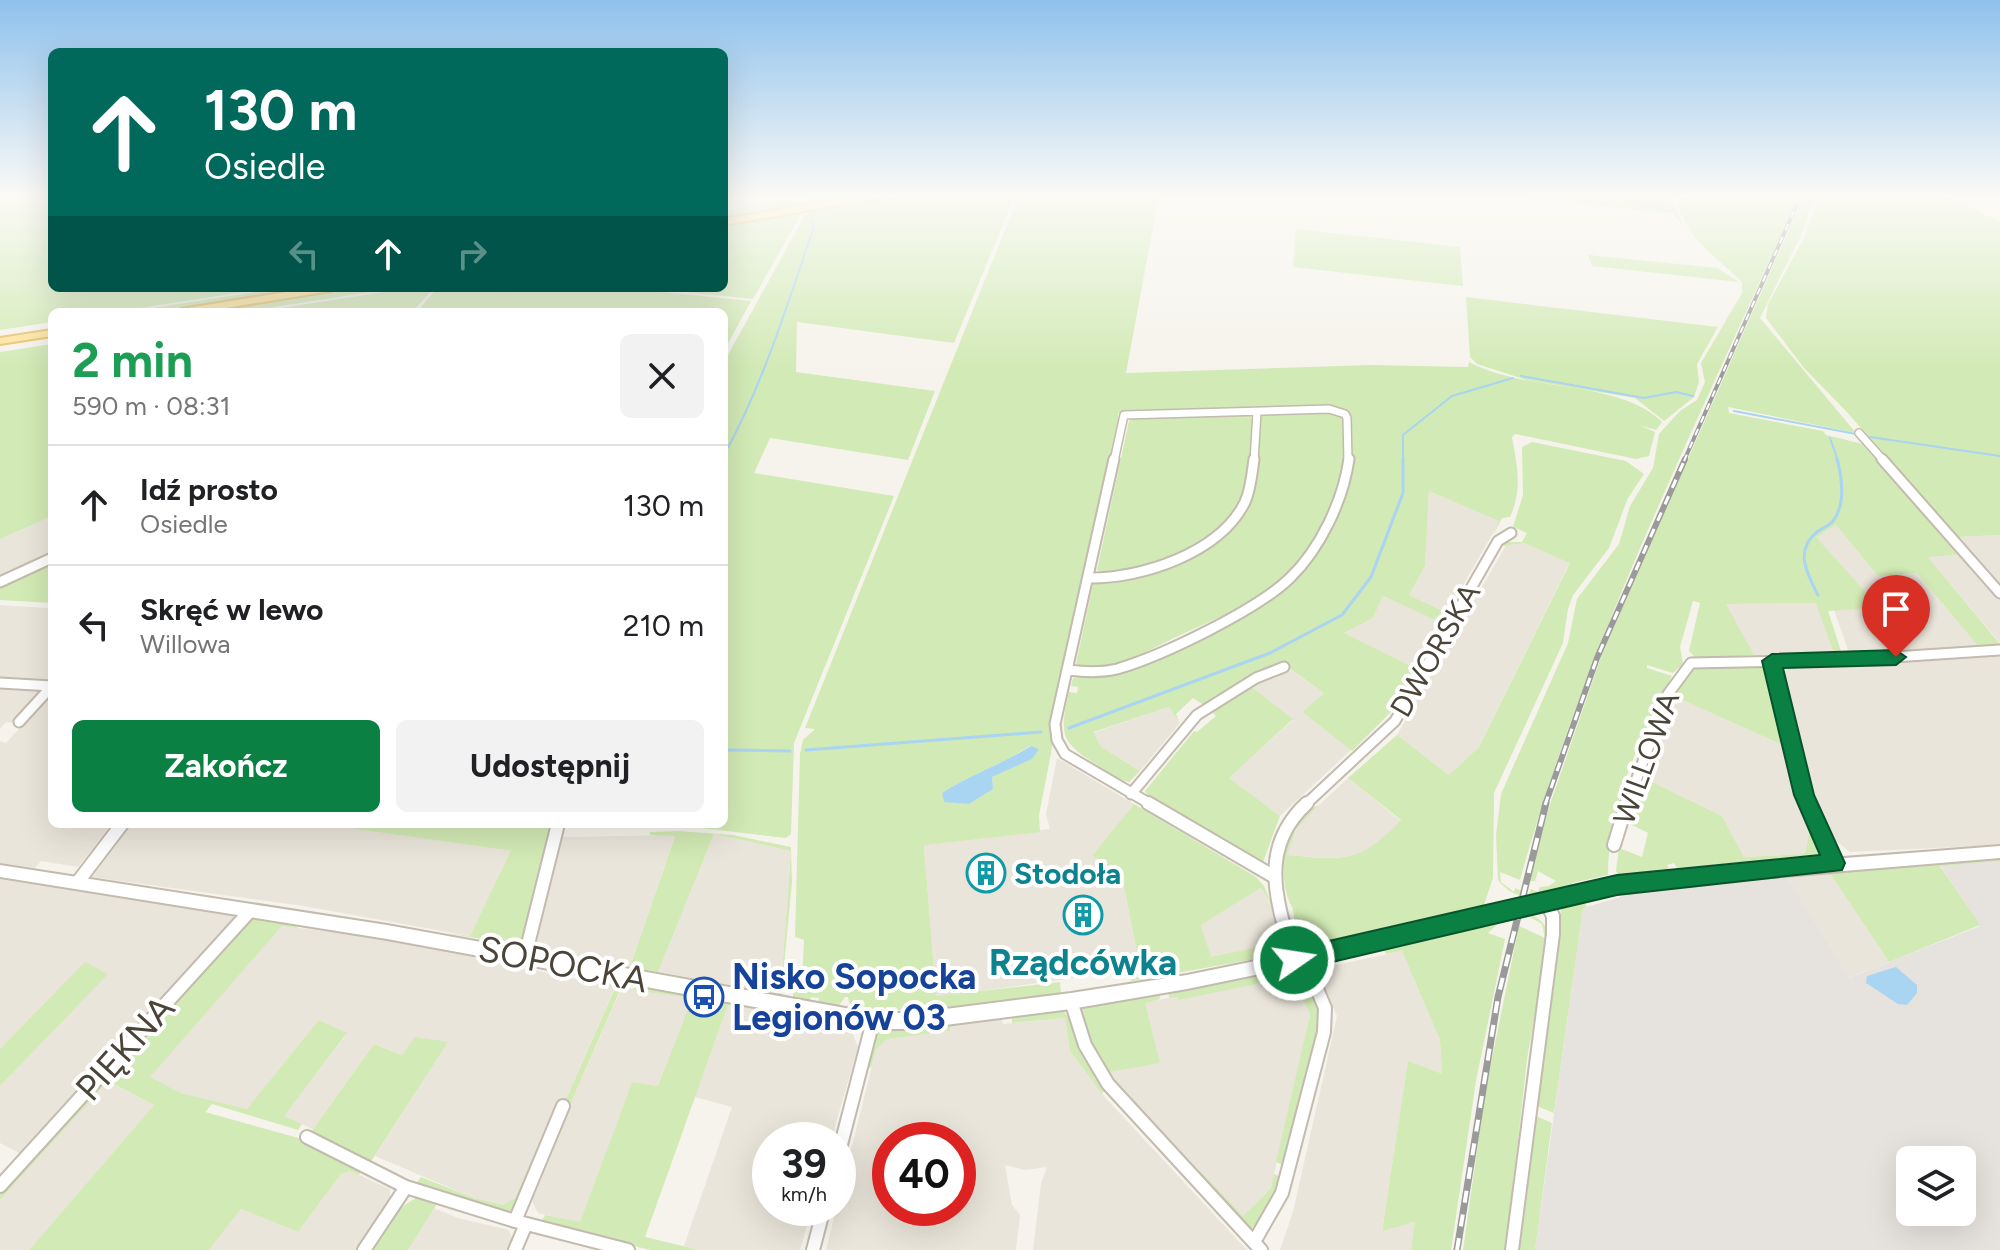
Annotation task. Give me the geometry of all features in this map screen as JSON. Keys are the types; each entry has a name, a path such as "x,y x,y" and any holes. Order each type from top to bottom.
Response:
{"main road":[{"path":"206,308 306,292"},
{"path":"0,341 48,334"}],"street":[{"path":"1068,670 1096,672 1124,666 1266,596 1300,567 1344,485 1348,467 1348,418 1332,409 1124,415 1055,724 1059,744 1065,754 1273,876"},
{"path":"1088,578 1121,578 1142,573 1204,544 1223,531 1247,496 1257,412"},
{"path":"1859,433 2000,593"},
{"name":"DWORSKA","path":"1257,1246 1282,1193 1324,1032 1325,1008 1299,959 1273,876 1279,840 1289,820 1395,721 1498,541 1511,533"},
{"path":"0,582 48,560"},
{"name":"WILLOWA","path":"1614,845 1639,764 1682,670 1697,662 2000,650"},
{"path":"1772,661 1804,795 1834,863"},
{"path":"1131,794 1197,715 1256,678 1284,667"},
{"path":"0,683 48,686"},
{"path":"19,722 48,690"},
{"path":"77,883 119,828"},
{"path":"525,956 557,828"},
{"name":"SOPOCKA","path":"0,871 525,956 873,1021 914,1021 1071,1001 1299,959 1545,900 1650,880 2000,852"},
{"path":"1512,1250 1533,1067 1553,934 1553,916 1545,900"},
{"name":"PIĘKNA","path":"0,1186 250,911"},
{"path":"1071,1001 1078,1033 1088,1055 1108,1084 1257,1246"},
{"path":"847,1122 873,1021"},
{"path":"515,1250 521,1222 563,1106"},
{"path":"307,1137 406,1187 628,1250"},
{"path":"364,1250 406,1187"},
{"path":"813,1250 819,1226"}],"shaded area":[{"path":"1429,491 1500,521 1447,613 1409,595 1425,566"},
{"path":"48,518 48,558 0,580 0,539"},
{"path":"1836,525 1878,576 1917,573 1978,646 1849,653 1834,610 1880,608 1815,537"},
{"path":"2000,535 2000,588 1955,537"},
{"path":"1524,543 1570,562 1479,747 1449,775 1397,735 1506,545"},
{"path":"1961,554 2000,599 2000,643 1927,556"},
{"path":"1383,596 1441,623 1415,668 1344,633 1373,618"},
{"path":"1817,603 1834,654 1754,655 1725,604"},
{"path":"0,605 47,608 48,680 0,681"},
{"path":"2000,656 2000,845 1850,852 1825,832 1810,795 1784,673 1790,666"},
{"path":"1288,668 1324,693 1302,712 1351,750 1280,816 1228,778 1293,720 1253,688"},
{"path":"0,687 37,687 39,693 13,723 6,722 0,729"},
{"path":"48,697 48,828 109,828 78,867 41,861 35,868 0,863 0,741 6,743"},
{"path":"1677,697 1783,745 1793,793 1809,833 1805,854 1744,857 1722,816 1644,778"},
{"path":"1169,707 1180,723 1140,771 1100,747 1092,733"},
{"path":"1057,758 1134,804 1093,856 1122,875 1140,969 936,997 924,844 1050,829 1046,814"},
{"path":"1348,778 1401,821 1370,850 1352,856 1287,855 1300,823"},
{"path":"128,828 356,828 512,851 470,936 303,906 92,877"},
{"path":"714,834 791,851 781,988 773,993 658,972"},
{"path":"675,835 630,967 543,950 536,944 562,837"},
{"path":"2000,861 2000,1250 1535,1250 1583,908 1650,888 1785,875 1849,978 1980,926 1940,865"},
{"path":"1830,872 1889,962 1848,978 1785,875"},
{"path":"0,877 239,915 21,1154 0,1143 0,1086 107,973 0,1049"},
{"path":"1261,888 1271,906 1278,934 1272,944 1211,958 1201,925"},
{"path":"282,926 383,938 615,987 564,1104 557,1103 515,1198 503,1205 474,1198 375,1156 447,1043 403,1055 374,1044 313,1129 283,1116 347,1034 247,1109 181,1093 149,1077"},
{"path":"1402,951 1440,1040 1442,1075 1408,1062 1382,1230 1416,1222 1411,1250 1280,1250 1293,1212 1337,1016 1320,978 1327,967"},
{"path":"1284,978 1296,984 1310,1015 1271,1188 1243,1216 1157,1128 1109,1072 1145,1002"},
{"path":"622,987 692,998 658,1086 632,1082 580,1223 538,1213 532,1201 553,1151 550,1150"},
{"path":"728,1005 764,1011 762,1020 814,1031 815,1027 852,1032 858,1047 836,1122 752,1122 752,1226 807,1226 800,1250 700,1250 684,1246 732,1107 695,1097"},
{"path":"1001,1018 1003,1024 1065,1018 1070,1051 1102,1094 1247,1250 1033,1250 1041,1184 1047,1167 1025,1170 1005,1165 1012,1205 1020,1215 1016,1250 826,1250 832,1226 856,1226 856,1130 876,1050 887,1039 950,1031 949,1026"},
{"path":"107,1081 154,1105 29,1250 0,1250 0,1200"},
{"path":"350,1171 390,1189 390,1200 355,1250 209,1250 241,1209 298,1232 341,1174"},
{"path":"434,1208 458,1218 509,1230 513,1242 509,1250 408,1250"}],"green space":[{"path":"0,253 48,253 48,292 243,292 141,308 48,308 48,323 0,330"},
{"path":"728,253 779,253 753,299 686,292 728,292"},
{"path":"784,253 991,253 954,343 797,322 796,372 935,391 908,460 770,438 754,473 894,496 794,743 791,834 786,838 701,828 728,828 728,355"},
{"path":"996,253 1148,253 1126,373 1371,365 1468,367 1469,362 1492,372 1622,399 1644,408 1662,422 1656,430 1639,425 1655,432 1649,456 1636,459 1515,434 1512,437 1518,477 1514,507 1510,517 1502,518 1493,536 1499,521 1429,491 1425,566 1409,595 1447,613 1461,592 1441,623 1383,596 1373,618 1344,633 1415,668 1425,655 1394,709 1352,751 1302,712 1324,693 1289,668 1253,688 1293,719 1229,778 1280,816 1263,862 1213,836 1148,796 1145,791 1194,731 1197,732 1216,716 1211,711 1260,680 1286,669 1283,664 1258,673 1205,706 1193,698 1176,714 1180,723 1169,707 1093,732 1101,747 1140,771 1129,782 1084,756 1069,742 1064,727 1066,706 1069,692 1077,693 1078,687 1071,686 1073,678 1124,670 1293,583 1345,493 1351,476 1351,418 1348,412 1335,407 1118,413 1119,423 1051,722 1053,743 1039,815 1040,832 924,845 936,996 1060,982 1061,993 916,1011 850,1008 848,997 838,1007 818,1004 819,998 811,997 809,1002 793,999 793,985 802,981 804,940 795,937 800,754 803,740 815,729 805,728","holes":["1030,746 1039,749 1031,759 992,777 993,789 969,804 944,801 942,793"]},
{"path":"1294,253 1460,253 1463,286 1293,267"},
{"path":"1711,253 1772,253 1611,618 1577,704 1520,880 1500,872 1501,882 1514,892 1515,888 1529,894 1531,889 1538,892 1540,887 1556,881 1538,871 1535,881 1528,881 1547,813 1601,657 1778,253 1792,253 1760,318 1856,433 1728,407 1729,413 1823,431 1826,435 1863,444 1961,554 1928,557 2000,644 1978,646 1917,573 1878,576 1836,525 1816,537 1880,608 1828,611 1842,654 1834,654 1816,603 1726,604 1754,655 1696,658 1689,651 1700,603 1693,601 1680,647 1683,664 1673,673 1647,665 1647,668 1672,676 1628,772 1614,823 1608,875 1572,883 1570,889 1550,894 1522,896 1514,893 1506,888 1498,880 1496,835 1501,794 1568,643 1577,599 1619,544 1630,506 1653,468 1659,434 1680,411 1697,400 1705,382 1701,363 1742,293 1742,282"},
{"path":"1796,253 2000,253 2000,535 1955,537 1847,412 1804,368 1766,318 1768,304"},
{"path":"1588,255 1717,268 1739,282 1592,266"},
{"path":"255,292 290,292 188,308 153,308"},
{"path":"330,292 370,292 268,308 228,308"},
{"path":"384,292 430,292 416,308 282,308"},
{"path":"434,292 662,292 751,301 728,344 728,308 420,308"},
{"path":"1466,297 1718,327 1697,364 1699,382 1694,397 1664,421 1635,398 1527,380 1477,364 1470,357"},
{"path":"48,345 48,518 0,539 0,352"},
{"path":"1334,411 1344,417 1344,459 1340,484 1311,544 1284,578 1245,605 1137,656 1101,667 1076,664 1093,584 1143,575 1220,538 1248,506 1261,416 1266,413"},
{"path":"1249,415 1253,421 1247,482 1241,501 1232,515 1198,543 1155,565 1113,573 1097,570 1129,421 1137,417"},
{"path":"1532,442 1626,461 1644,474 1628,498 1609,548 1573,595 1563,643 1494,793 1493,878 1484,905 1302,948 1296,936 1284,881 1286,851 1297,823 1319,805 1296,829 1287,855 1337,858 1362,852 1401,820 1348,778 1397,735 1449,775 1479,747 1570,563 1524,543 1503,546 1506,542 1522,542 1527,533 1513,527 1523,495 1522,447"},
{"path":"48,561 48,603 0,600 0,583"},
{"path":"1760,665 1773,676 1769,676 1783,745 1674,696 1681,678 1693,667"},
{"path":"1653,749 1644,778 1722,816 1744,857 1805,854 1809,833 1807,827 1816,834 1822,850 1819,856 1677,868 1674,863 1667,865 1669,869 1619,875 1616,871 1619,848 1642,857 1648,833 1632,825 1628,819 1640,776"},
{"path":"1134,804 1256,877 1264,886 1272,906 1261,888 1201,925 1211,957 1272,944 1278,934 1281,950 1278,955 1132,981 1128,972 1140,969 1122,875 1092,856"},
{"path":"552,828 526,939 521,945 444,933 470,936 511,851 355,829"},
{"path":"678,831 733,835 791,847 792,882 781,997 756,992 773,993 781,987 791,851 714,834 658,972 630,967 675,836 650,835 650,832"},
{"path":"2000,857 2000,861 1940,866 1980,925 1889,962 1830,873 1806,874"},
{"path":"1582,899 1587,907 1583,908 1554,1113 1532,1104 1542,1021 1561,910 1567,902"},
{"path":"1525,912 1542,922 1548,940 1527,1059 1506,1250 1463,1250 1486,1088 1519,926 1545,938 1542,924 1528,916 1498,924 1488,933 1505,939 1476,1081 1451,1250 1411,1250 1415,1222 1382,1231 1408,1061 1442,1074 1440,1040 1402,951 1386,954 1382,944"},
{"path":"253,916 300,923 297,928 282,926 150,1077 181,1093 247,1109 319,1020 347,1033 284,1116 302,1124 298,1130 212,1104 205,1112 302,1139 361,1171 359,1175 350,1171 341,1174 298,1232 241,1209 209,1250 29,1250 154,1105 108,1081 0,1200 0,1191 103,1078 108,1080 117,1071 112,1068"},
{"path":"85,962 108,974 0,1086 0,1049"},
{"path":"1298,965 1305,969 1321,1018 1285,1166 1276,1162 1310,1015 1296,984 1284,978 1179,1000 1178,997 1169,998 1168,990"},
{"path":"607,979 626,982 628,989 621,988 566,1114 564,1104 615,988 603,985"},
{"path":"636,985 774,1010 771,1022 761,1020 763,1011 728,1005 645,1237 700,1250 650,1250 541,1222 545,1215 580,1222 632,1082 658,1086 692,998 633,990"},
{"path":"1159,991 1160,999 1145,1003 1160,1063 1109,1072 1157,1128 1152,1129 1125,1099 1093,1053 1078,1009 1080,1006"},
{"path":"1061,1009 1071,1019 1106,1088 1102,1094 1070,1051 1065,1018 1012,1023 1012,1016"},
{"path":"985,1019 950,1025 950,1031 887,1039 876,1050 871,1068 868,1067 875,1036 881,1028"},
{"path":"415,1037 448,1042 370,1163 313,1136 311,1132 374,1044 402,1055"},
{"path":"557,1102 509,1213 416,1184 421,1177 474,1198 503,1205 515,1198"},
{"path":"1531,1114 1552,1123 1535,1250 1516,1250"},
{"path":"1200,1171 1243,1216 1271,1188 1274,1174 1281,1177 1257,1225 1249,1229 1196,1175"},
{"path":"419,1196 438,1202 408,1250 371,1250 400,1208"}],"water":[{"path":"1031,746 1039,749 1032,759 992,777 993,789 969,804 944,802 942,793"},
{"path":"1896,967 1917,985 1917,993 1907,1005 1898,1004 1866,983 1867,976"}],"waterway":[{"path":"728,447 774,343 805,253"},
{"path":"1521,376 1644,398 1676,392 1693,396"},
{"path":"1069,728 1270,653 1342,615 1371,577 1403,493 1403,435 1452,396 1513,378"},
{"path":"1734,411 1856,434"},
{"path":"1870,437 2000,456"},
{"path":"1830,438 1838,461"},
{"path":"1818,595 1807,571 1804,554 1810,539 1833,521 1840,507 1841,482 1837,459"},
{"path":"806,750 1041,732"},
{"path":"728,750 790,751"}],"railway":[{"path":"1684,461 1775,253"},
{"path":"1545,805 1597,658 1685,459"},
{"path":"1457,1250 1498,997 1546,803"}],"place":[{"name":"Stodoła","path":"986,873"},
{"name":"Rządcówka","path":"1083,915"},
{"name":"Nisko Sopocka Legionów 03","path":"704,997"}],"route":[{"path":"1294,960 1617,885 1834,863 1804,795 1772,661 1896,657"}]}
